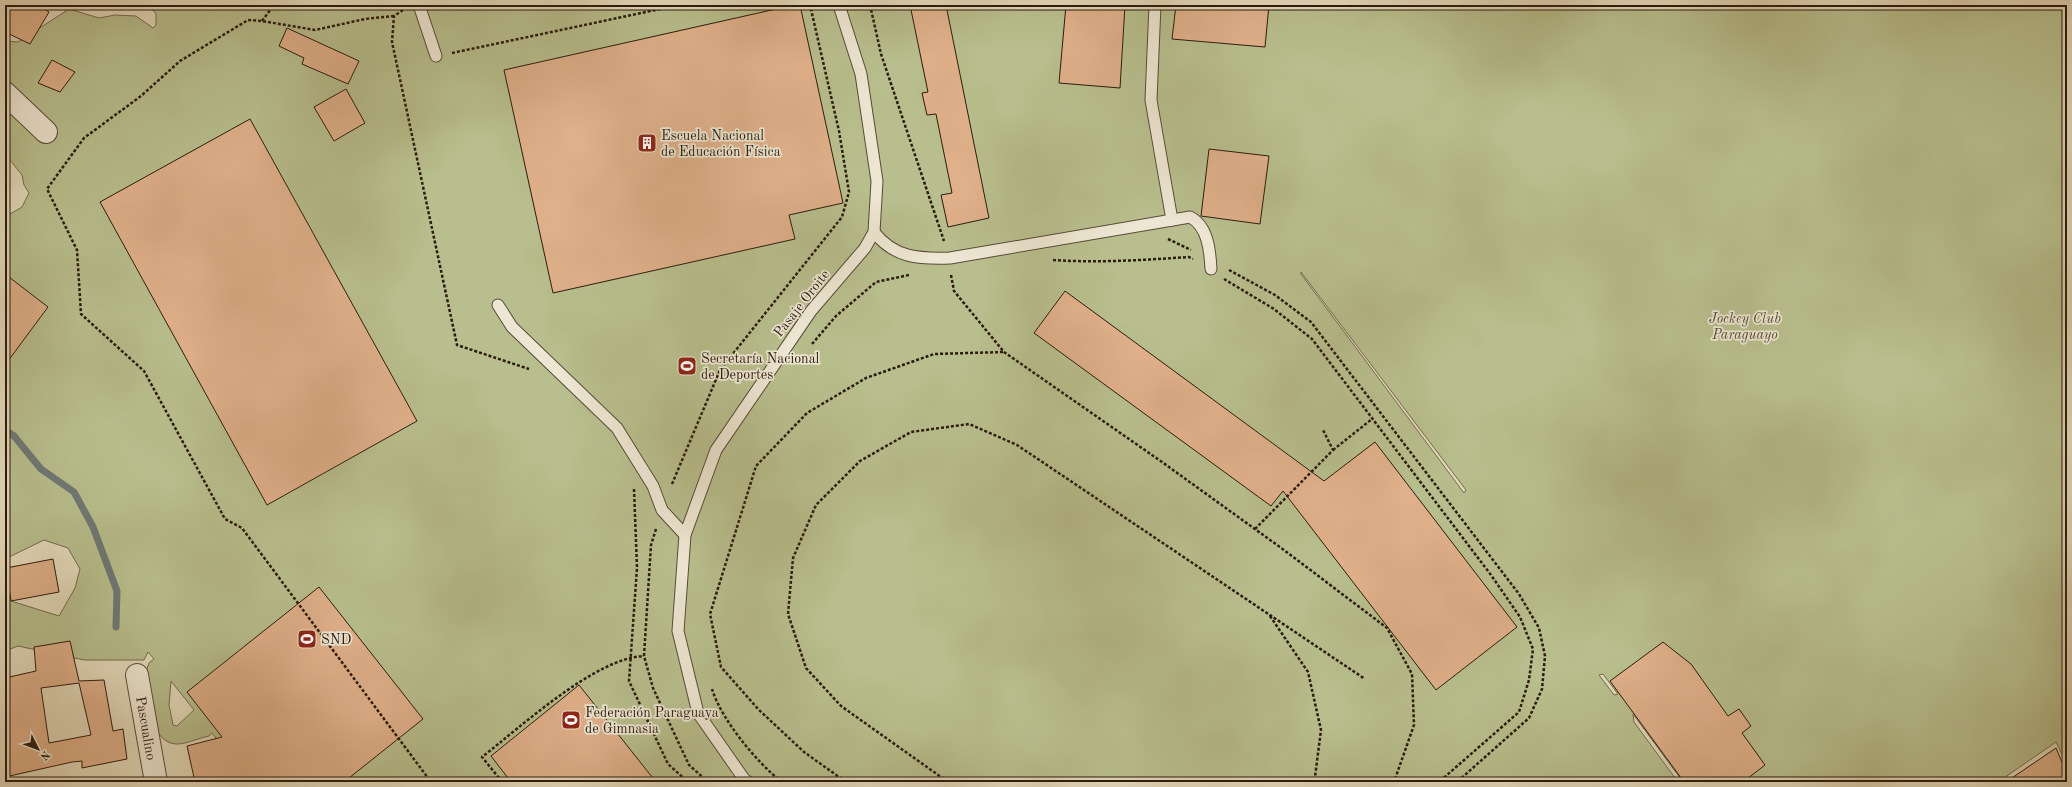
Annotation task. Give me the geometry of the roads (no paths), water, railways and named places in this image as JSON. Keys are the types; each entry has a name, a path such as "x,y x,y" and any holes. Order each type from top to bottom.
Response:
{"street":[{"path":"5,94 46,132"},
{"name":"Pascualino","path":"137,675 156,782"}],"lane":[{"path":"419,5 436,56"},
{"name":"Pasaje Oroite","path":"748,782 744,779 698,713 678,631 685,535 716,450 811,311 865,248 874,232 878,181 861,74 839,5"},
{"path":"1155,5 1151,100 1172,220"},
{"path":"874,232 889,247 905,255 929,259 950,258 1190,217 1197,220 1204,231 1211,265"},
{"path":"498,305 512,327 617,428 653,486 662,510 685,535"}],"waterway":[{"path":"5,430 14,436 41,469 74,492 93,527 117,591 116,627"}],"place":[{"name":"Escuela Nacional de Educación Física","path":"647,143"},
{"name":"Secretaría Nacional de Deportes","path":"687,366"},
{"name":"SND","path":"307,639"},
{"name":"Federación Paraguaya de Gimnasia","path":"571,720"}],"park label":[{"name":"Jockey Club Paraguayo","path":"1745,326"}]}
